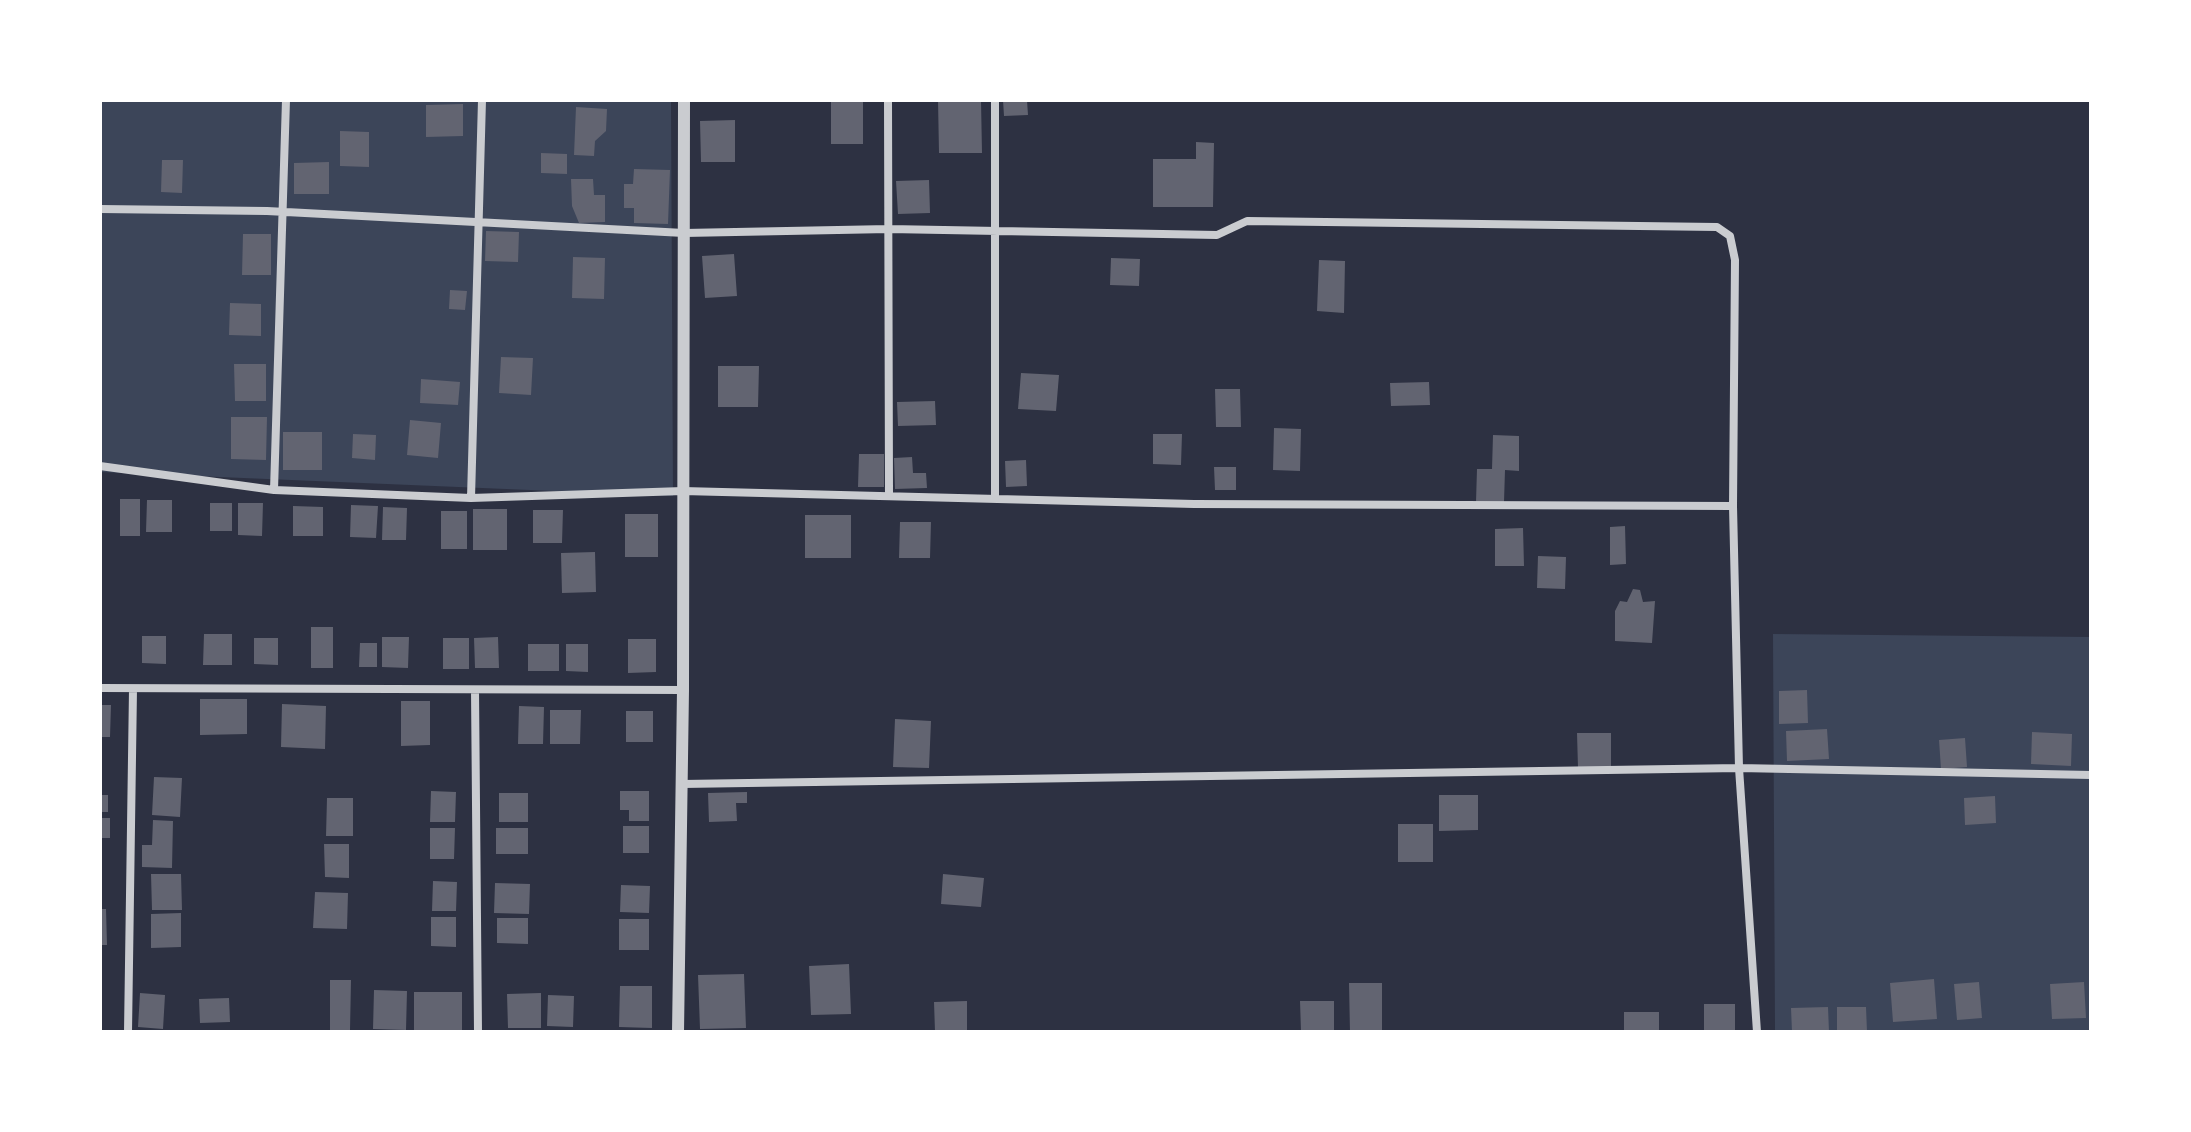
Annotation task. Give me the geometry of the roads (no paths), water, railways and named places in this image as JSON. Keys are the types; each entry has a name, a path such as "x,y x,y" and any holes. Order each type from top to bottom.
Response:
{"street":[{"path":"274,490 286,100"},
{"path":"471,498 482,100"},
{"path":"678,1032 683,690 684,100"},
{"path":"888,100 889,496"},
{"path":"995,100 995,499"},
{"path":"100,209 282,212 684,233 889,229 1217,235 1247,221 1687,224 1717,227 1730,236 1735,260 1733,506 1739,768 1757,1032"},
{"path":"100,466 274,490 471,498 683,491 1210,504 1733,506"},
{"path":"100,688 683,690"},
{"path":"128,1032 133,689"},
{"path":"475,690 478,1032"},
{"path":"682,784 1739,768 2091,775"}]}
